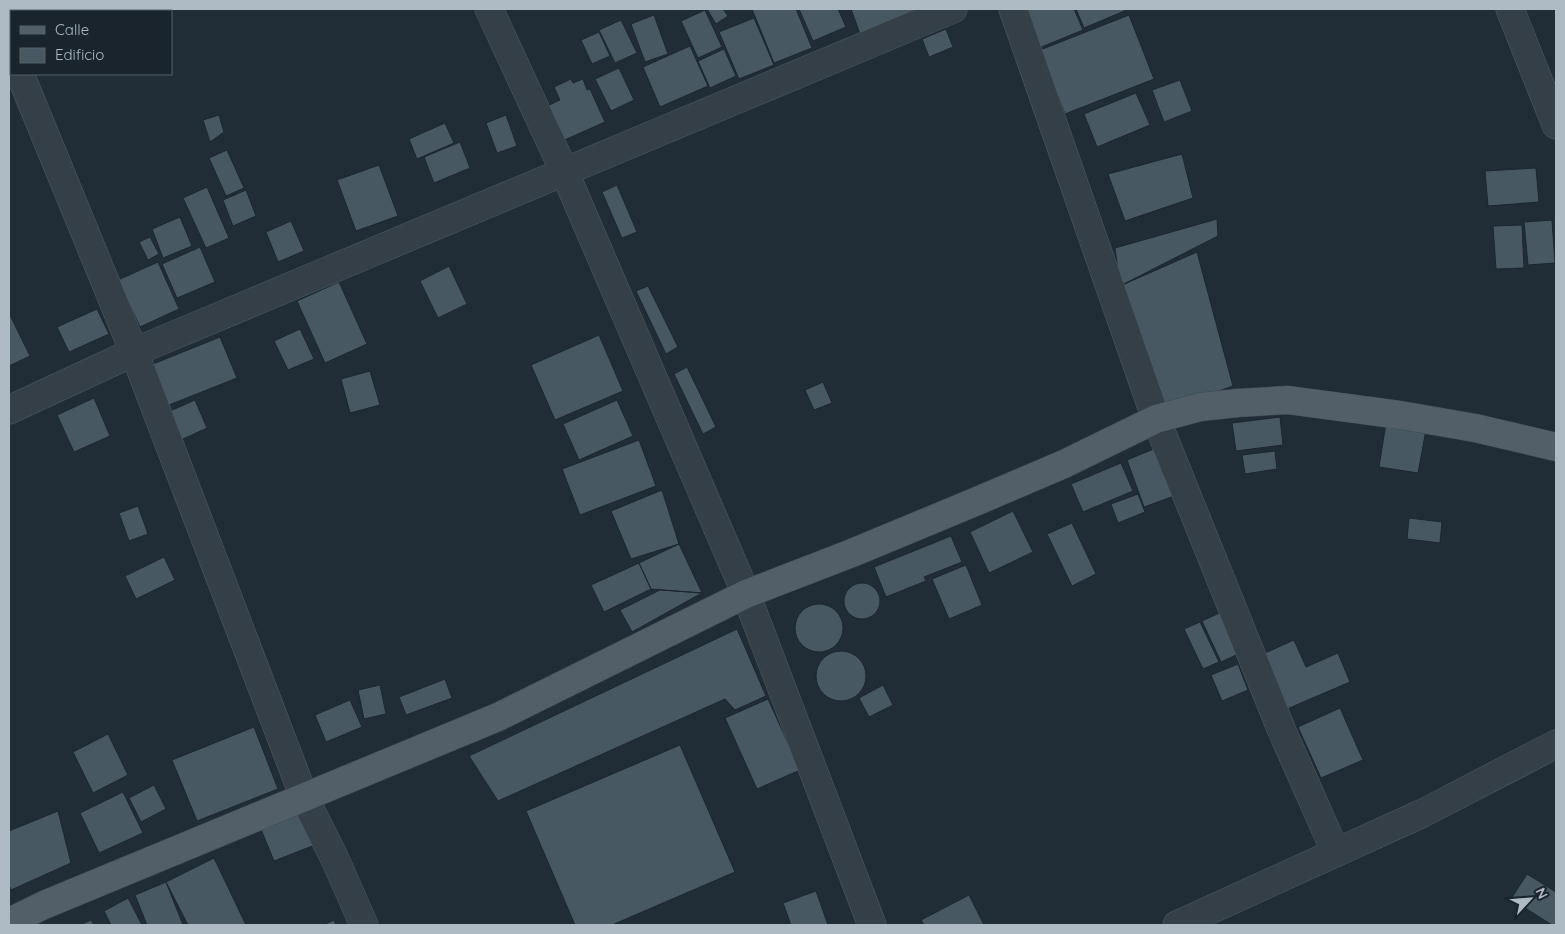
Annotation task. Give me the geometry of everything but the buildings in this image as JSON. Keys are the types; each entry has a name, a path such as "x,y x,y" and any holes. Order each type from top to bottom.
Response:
{"main road":[{"path":"9,922 44,905 498,717 746,594 852,553 1064,464 1156,418 1200,407 1288,400 1400,415 1475,428 1556,447"}],"street":[{"path":"489,9 565,173 746,594 872,925"},
{"path":"9,410 134,352 953,9"},
{"path":"1013,9 1156,418 1279,722 1336,853"},
{"path":"1510,9 1556,125"},
{"path":"20,75 134,352 304,798 334,857 364,925"},
{"path":"1177,925 1423,813 1556,744"}]}
